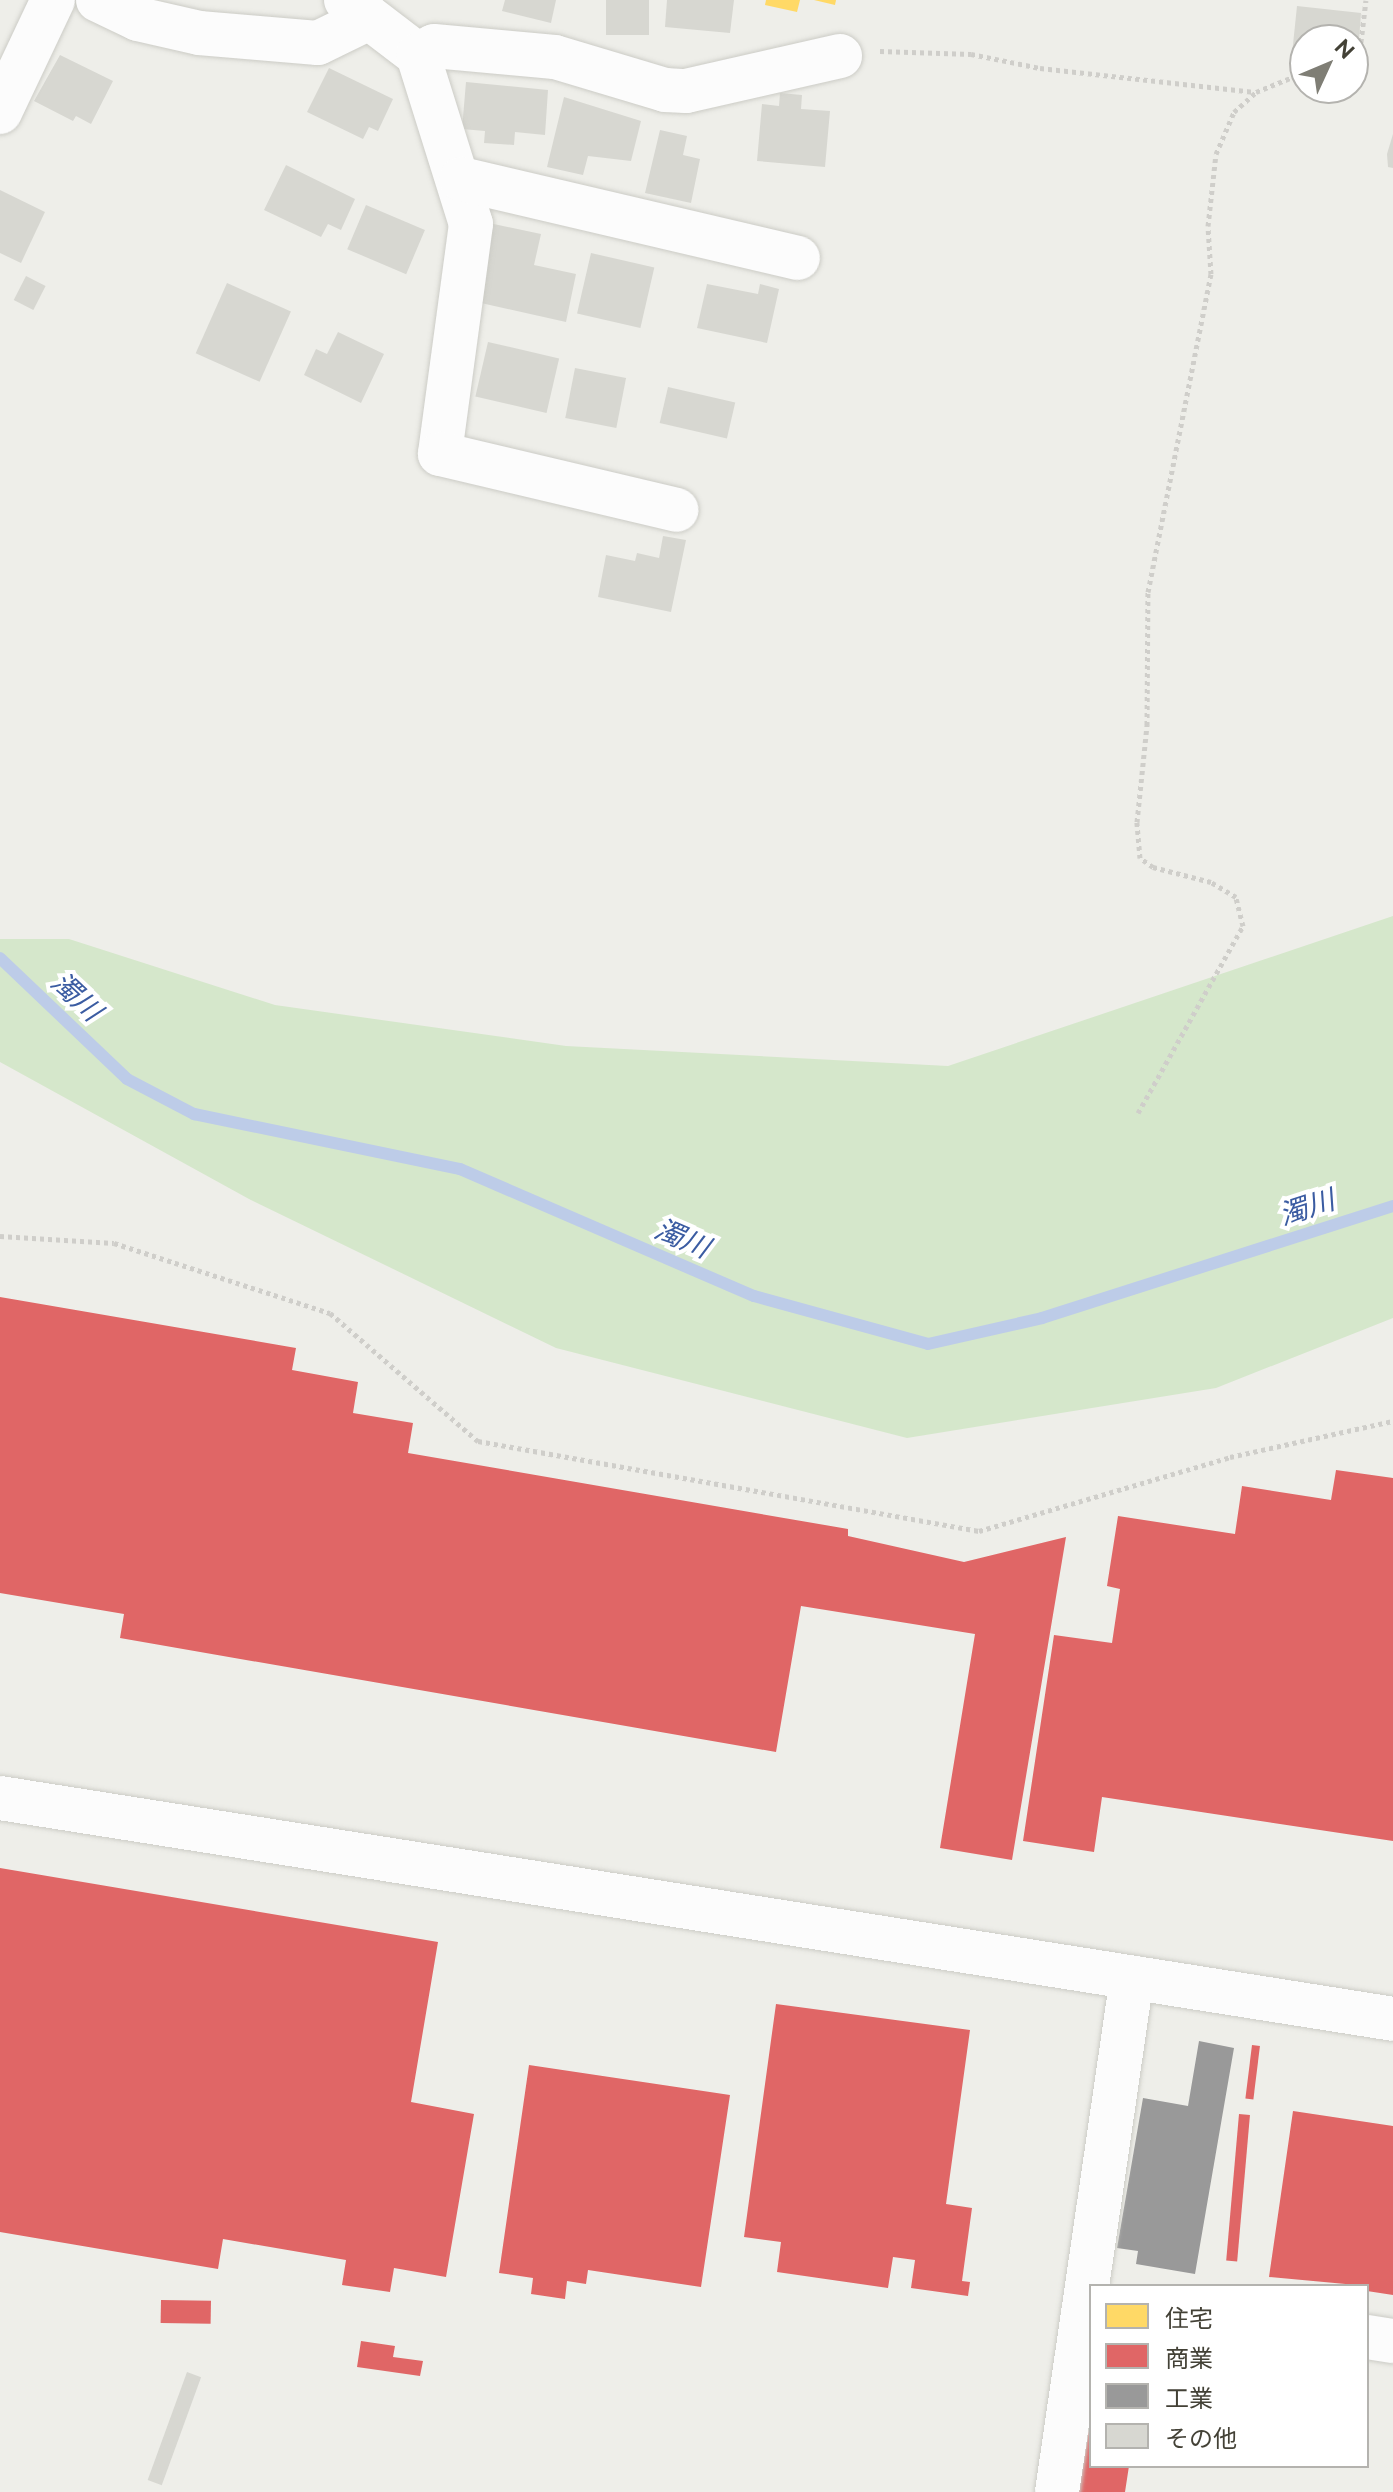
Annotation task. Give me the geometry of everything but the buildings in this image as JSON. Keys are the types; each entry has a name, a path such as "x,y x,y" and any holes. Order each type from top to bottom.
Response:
{"street":[{"path":"0,112 53,0"},
{"path":"98,0 138,19 199,33 318,43 357,9 418,55 461,179 471,224 440,454 676,510"},
{"path":"418,55 434,46 555,57 665,90 686,91 840,56"},
{"path":"461,179 798,258"},
{"path":"0,1798 1393,2019"},
{"path":"1090,2284 1132,1977"},
{"path":"1057,2492 1089,2292"},
{"path":"1369,2337 1393,2341"}],"path":[{"path":"1363,24 1366,0"},
{"path":"840,56 910,48 1256,92"},
{"path":"1138,1113 1243,926 1236,897 1211,882 1153,867 1140,858 1137,822 1147,725 1148,592 1211,274 1208,226 1216,154 1234,112 1256,92 1289,79"},
{"path":"0,1236 114,1243 330,1313 478,1441 979,1531 1230,1457 1393,1421"}],"green space":[{"path":"1393,916 1393,1318 1216,1388 907,1438 556,1348 249,1199 0,1062 0,939 69,939 275,1005 566,1046 948,1066"}],"waterway":[{"name":"濁川","path":"0,958 127,1079 194,1114 460,1169 754,1296 928,1344 1042,1318 1393,1206"}]}
